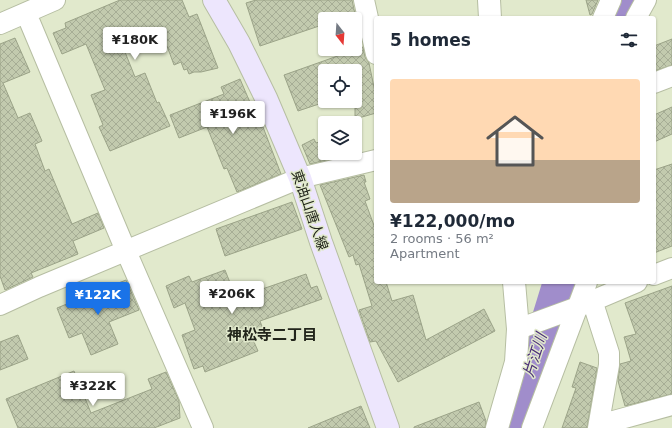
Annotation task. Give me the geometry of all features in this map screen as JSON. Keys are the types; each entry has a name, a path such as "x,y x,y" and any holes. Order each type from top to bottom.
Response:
{"main road":[{"name":"東油山唐人線","path":"214,0 239,43 266,98 300,178 320,242 388,428"}],"street":[{"path":"0,24 55,0"},
{"path":"364,0 374,45"},
{"path":"489,0 490,16"},
{"path":"604,16 611,0"},
{"path":"637,16 646,0"},
{"path":"26,13 126,251 203,428"},
{"path":"656,82 672,76"},
{"path":"0,305 300,178 374,160"},
{"path":"656,274 672,268"},
{"path":"497,428 528,325 515,284"},
{"path":"528,325 581,300 631,284"},
{"path":"581,300 609,353 609,366 598,427 672,405"},
{"path":"532,428 581,300"}],"building":[{"path":"120,0 182,0 189,17 197,14 218,68 189,74 187,69 184,70 181,62 174,65 167,46 165,47 159,32 123,47 135,77 145,73 157,103 159,102 170,126 110,151 99,127 103,125 91,95 105,90 86,44 62,54 53,33 66,28 65,23"},
{"path":"256,0 352,0 355,12 318,12 318,26 260,46 246,3"},
{"path":"586,0 598,0 592,14 590,15"},
{"path":"15,38 30,72 3,83 18,118 30,113 42,141 35,144 45,171 49,169 72,224 98,213 104,228 73,241 78,254 31,273 33,277 5,290 0,276 0,44"},
{"path":"672,39 672,65 656,70 656,45"},
{"path":"363,47 365,57 369,63 374,87 374,114 362,117 355,116 355,108 362,108 362,64 318,64 318,104 298,111 284,75 338,56 362,56"},
{"path":"240,79 261,128 263,127 281,174 237,192 227,168 224,169 207,127 179,138 170,115 224,94 221,87"},
{"path":"672,107 672,134 656,141 656,114"},
{"path":"314,139 316,143 318,142 318,160 327,160 310,164 302,145"},
{"path":"672,164 672,246 656,252 656,169"},
{"path":"364,175 366,182 364,182 370,199 365,201 374,226 374,284 387,284 392,301 413,295 426,340 484,309 495,331 398,382 376,341 370,342 359,310 372,306 359,264 356,265 353,255 349,257 320,185"},
{"path":"292,202 302,229 225,256 216,229"},
{"path":"225,270 236,298 306,274 311,288 317,286 322,299 260,321 263,329 250,333 258,351 205,372 203,366 194,369 182,335 195,330 185,303 174,308 166,286 189,276 192,282"},
{"path":"126,280 139,310 109,322 118,344 91,355 82,333 69,338 57,308"},
{"path":"672,286 672,394 625,406 618,381 620,364 631,361 624,337 636,334 625,303"},
{"path":"18,335 28,359 0,370 0,342"},
{"path":"580,362 597,368 587,428 562,428 576,388 572,387"},
{"path":"74,371 91,413 152,389 148,379 166,372 179,401 180,418 154,428 18,428 6,399"},
{"path":"479,402 486,421 485,428 414,428 414,427"},
{"path":"361,406 370,428 308,428"}],"waterway":[{"name":"片江川","path":"622,16 629,0"},
{"name":"片江川","path":"511,428 540,344 558,284"}],"district":[{"name":"神松寺二丁目","path":"272,335"}]}
